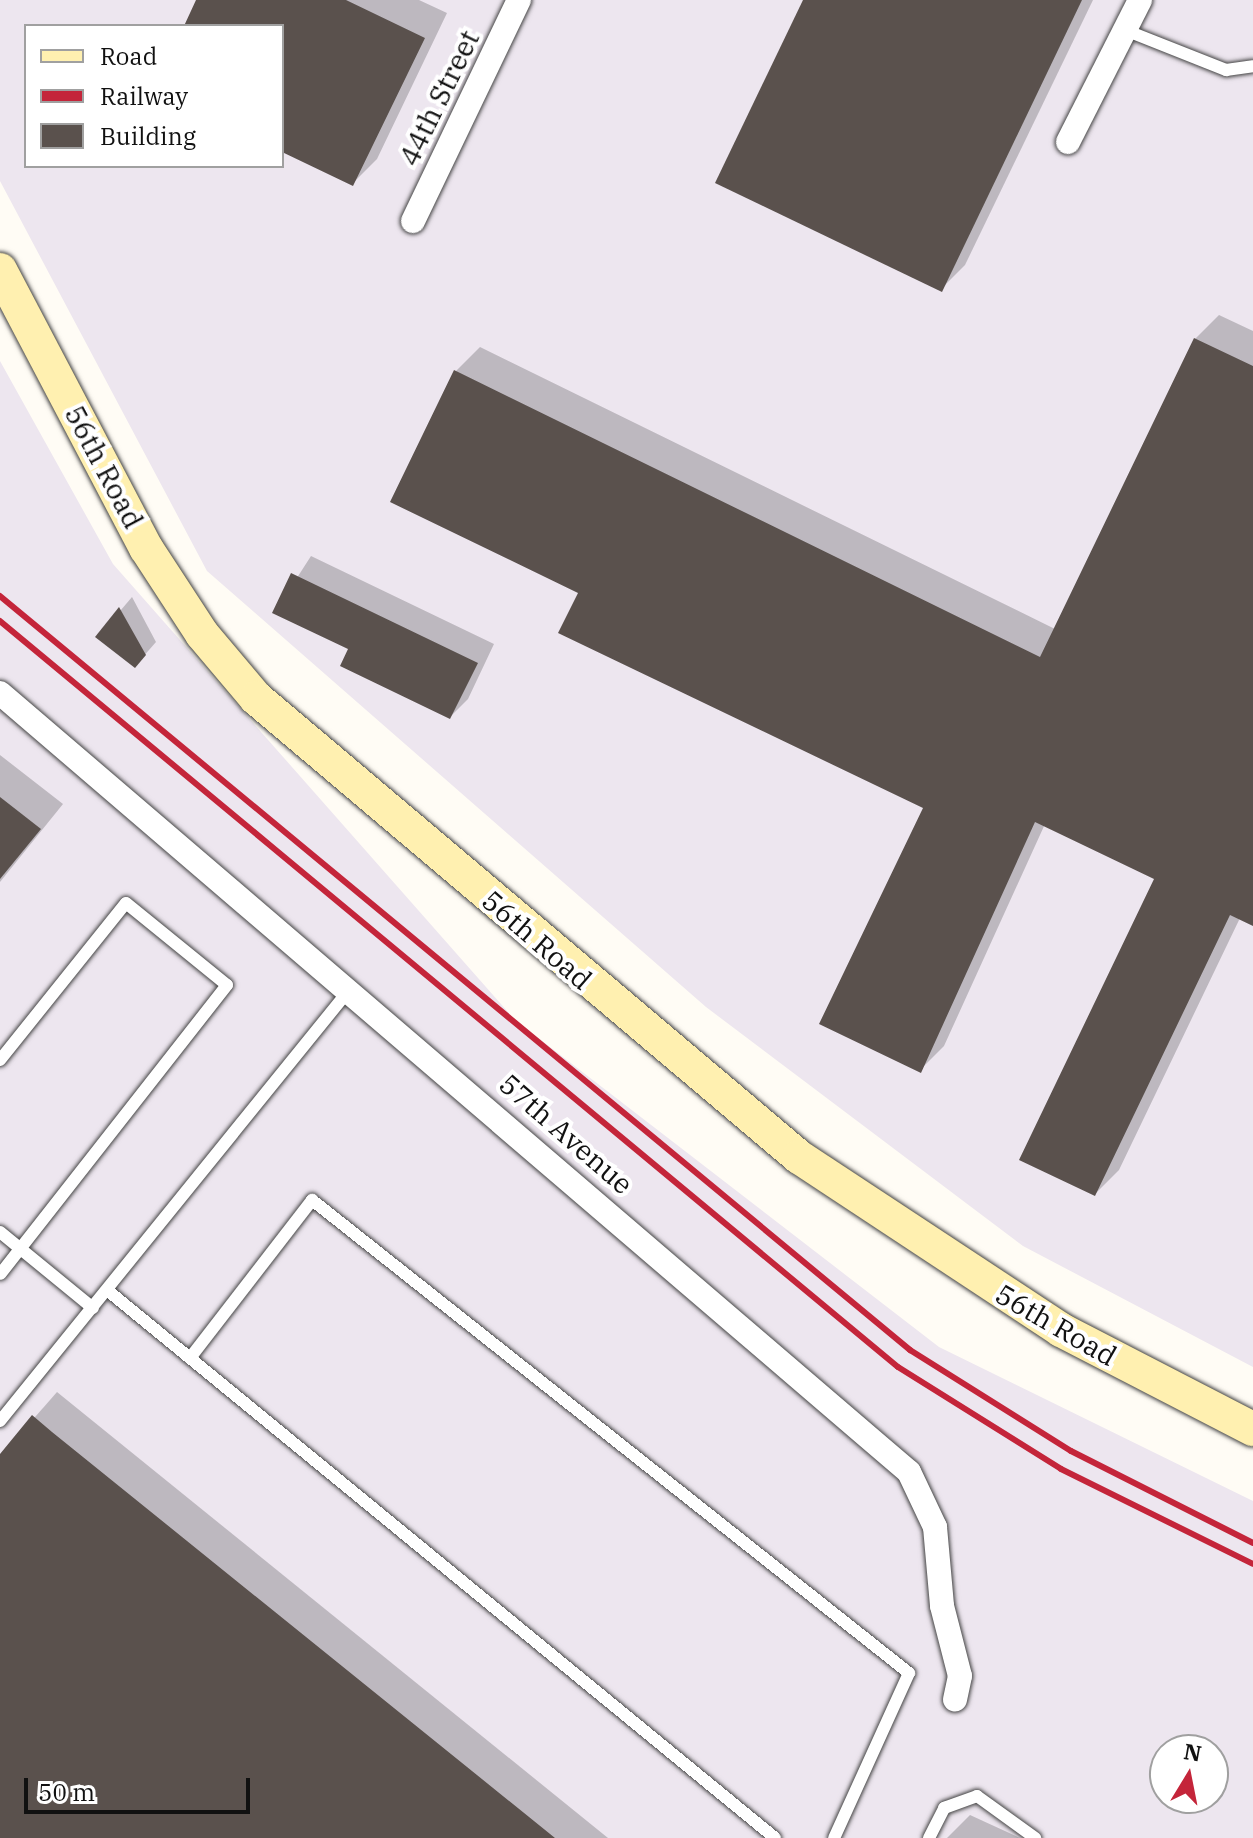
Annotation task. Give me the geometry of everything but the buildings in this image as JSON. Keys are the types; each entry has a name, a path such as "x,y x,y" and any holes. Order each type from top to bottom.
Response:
{"main road":[{"name":"56th Road","path":"0,270 171,589 229,669 287,727 695,1075 859,1201 1061,1330 1253,1429"}],"street":[{"name":"44th Street","path":"413,221 519,0"},
{"path":"1068,142 1140,0"},
{"name":"57th Avenue","path":"0,693 351,988 909,1472 935,1527 942,1606 960,1676 955,1699"}],"lane":[{"path":"1125,30 1226,70 1253,66"},
{"path":"0,1060 126,903 227,985 0,1274"},
{"path":"0,1421 351,988"},
{"path":"190,1358 312,1200 909,1673 834,1838"},
{"path":"0,1232 93,1308"},
{"path":"107,1290 775,1838"},
{"path":"929,1838 944,1808 977,1796 1035,1838"}],"shaded area":[{"path":"0,0 1253,0 1253,1367 1023,1246 706,1007 207,571 0,181"},
{"path":"0,361 113,564 515,1020 939,1347 1253,1501 1253,1838 0,1838"}],"railway":[{"path":"0,596 910,1350 1071,1451 1253,1543"},
{"path":"0,621 898,1367 1061,1469 1253,1564"}]}
